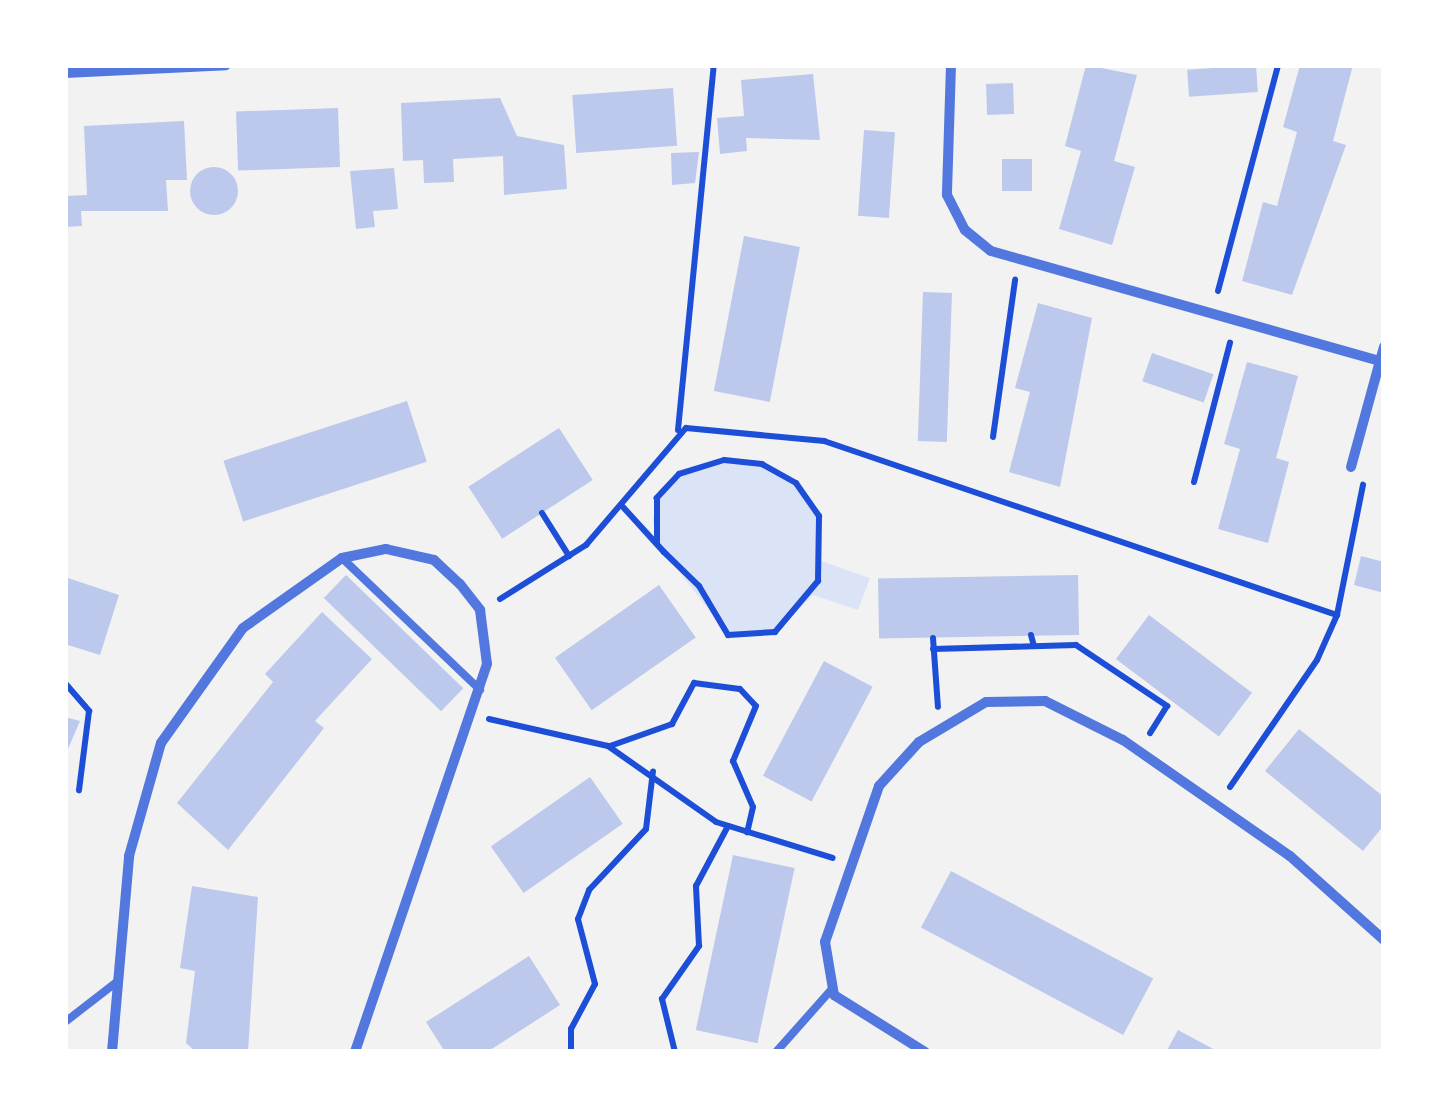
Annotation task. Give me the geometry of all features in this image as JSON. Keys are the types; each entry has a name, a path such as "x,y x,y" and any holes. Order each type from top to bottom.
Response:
{"street":[{"path":"65,73 226,65"},
{"path":"951,65 946,195 974,240 1022,264 1380,361"},
{"path":"1351,467 1384,347"},
{"path":"112,1052 136,810 161,743 243,628 342,558 409,551 448,572 480,610 487,648 480,690 355,1052"},
{"path":"925,1052 831,990 825,942 849,863 880,786 940,728 986,702 1026,699 1140,750 1290,856 1384,940"}],"lane":[{"path":"342,558 480,690"},
{"path":"65,1022 118,982"},
{"path":"776,1052 831,990"}],"path":[{"path":"522,588 570,556 622,508 678,432 714,65"},
{"path":"1211,316 1278,65"},
{"path":"993,437 1022,264"},
{"path":"1194,482 1235,322"},
{"path":"678,432 824,441 1336,615"},
{"path":"622,508 699,586 721,628 740,638 786,625 818,581 818,516 796,483 762,464 724,460 679,474 656,498 657,543"},
{"path":"1237,775 1317,660 1336,615 1366,491 1351,467"},
{"path":"542,513 570,556"},
{"path":"1031,635 1034,646"},
{"path":"933,638 940,728"},
{"path":"933,648 1076,645 1168,703 1140,750"},
{"path":"65,684 89,710 80,790"},
{"path":"608,746 672,724 694,684 740,689 756,706 733,761 753,807 747,832"},
{"path":"471,716 608,746 653,771 728,826 849,863"},
{"path":"571,1052 571,1029 595,984 578,919 589,890 646,830 653,771"},
{"path":"676,1052 662,999 699,946 696,886 728,826"}],"shaded area":[{"path":"724,460 762,464 796,483 819,516 821,561 870,578 858,610 813,595 775,632 728,635 657,543 653,520 657,498 679,474"}],"building":[{"path":"1086,65 1137,75 1114,161 1135,167 1112,245 1059,229 1081,151 1065,146"},
{"path":"1256,65 1258,92 1189,97 1187,70"},
{"path":"1300,65 1353,65 1333,141 1346,145 1292,295 1242,281 1263,202 1277,206 1297,132 1283,127"},
{"path":"813,74 820,140 746,138 747,151 720,154 717,118 744,116 741,80"},
{"path":"1013,83 1014,114 987,115 986,84"},
{"path":"673,88 677,146 576,153 572,95"},
{"path":"500,98 517,136 564,145 567,189 504,195 503,156 453,159 454,182 424,183 423,160 403,161 401,103"},
{"path":"338,108 340,167 238,171 236,112"},
{"path":"184,121 187,180 166,180 168,211 81,211 82,226 65,227 65,196 87,195 84,126"},
{"path":"864,130 895,132 889,218 858,216"},
{"path":"699,152 695,183 672,185 671,153"},
{"path":"1002,159 1032,159 1032,191 1002,191"},
{"path":"214,167 231,174 238,191 231,208 214,215 197,208 190,191 197,174"},
{"path":"394,168 398,209 373,211 375,227 356,229 350,171"},
{"path":"744,236 800,247 770,402 714,391"},
{"path":"923,292 952,293 947,442 918,441"},
{"path":"1038,303 1092,318 1060,487 1009,472 1030,392 1015,388"},
{"path":"1152,353 1213,374 1204,403 1142,381"},
{"path":"1247,362 1298,376 1276,458 1289,462 1268,543 1218,529 1240,449 1224,444"},
{"path":"407,401 427,462 243,522 223,461"},
{"path":"559,428 593,480 502,539 468,487"},
{"path":"1361,556 1384,562 1384,593 1354,585"},
{"path":"346,575 463,688 441,711 324,598"},
{"path":"1078,575 1079,635 879,638 878,578"},
{"path":"65,577 119,595 100,655 65,644"},
{"path":"659,585 696,637 592,710 555,658"},
{"path":"322,612 372,659 315,721 324,728 228,850 177,803 273,682 265,674"},
{"path":"1149,615 1252,693 1219,737 1116,659"},
{"path":"824,661 873,687 812,802 763,776"},
{"path":"65,717 80,721 65,756"},
{"path":"1299,729 1384,797 1384,825 1363,851 1265,771"},
{"path":"590,777 623,824 524,893 491,846"},
{"path":"733,855 795,868 757,1043 696,1030"},
{"path":"951,871 1153,979 1123,1035 921,928"},
{"path":"192,886 258,897 248,1052 196,1052 186,1043 195,971 180,968"},
{"path":"529,956 560,1005 487,1052 445,1052 426,1022"},
{"path":"1178,1030 1219,1052 1166,1052"}]}
